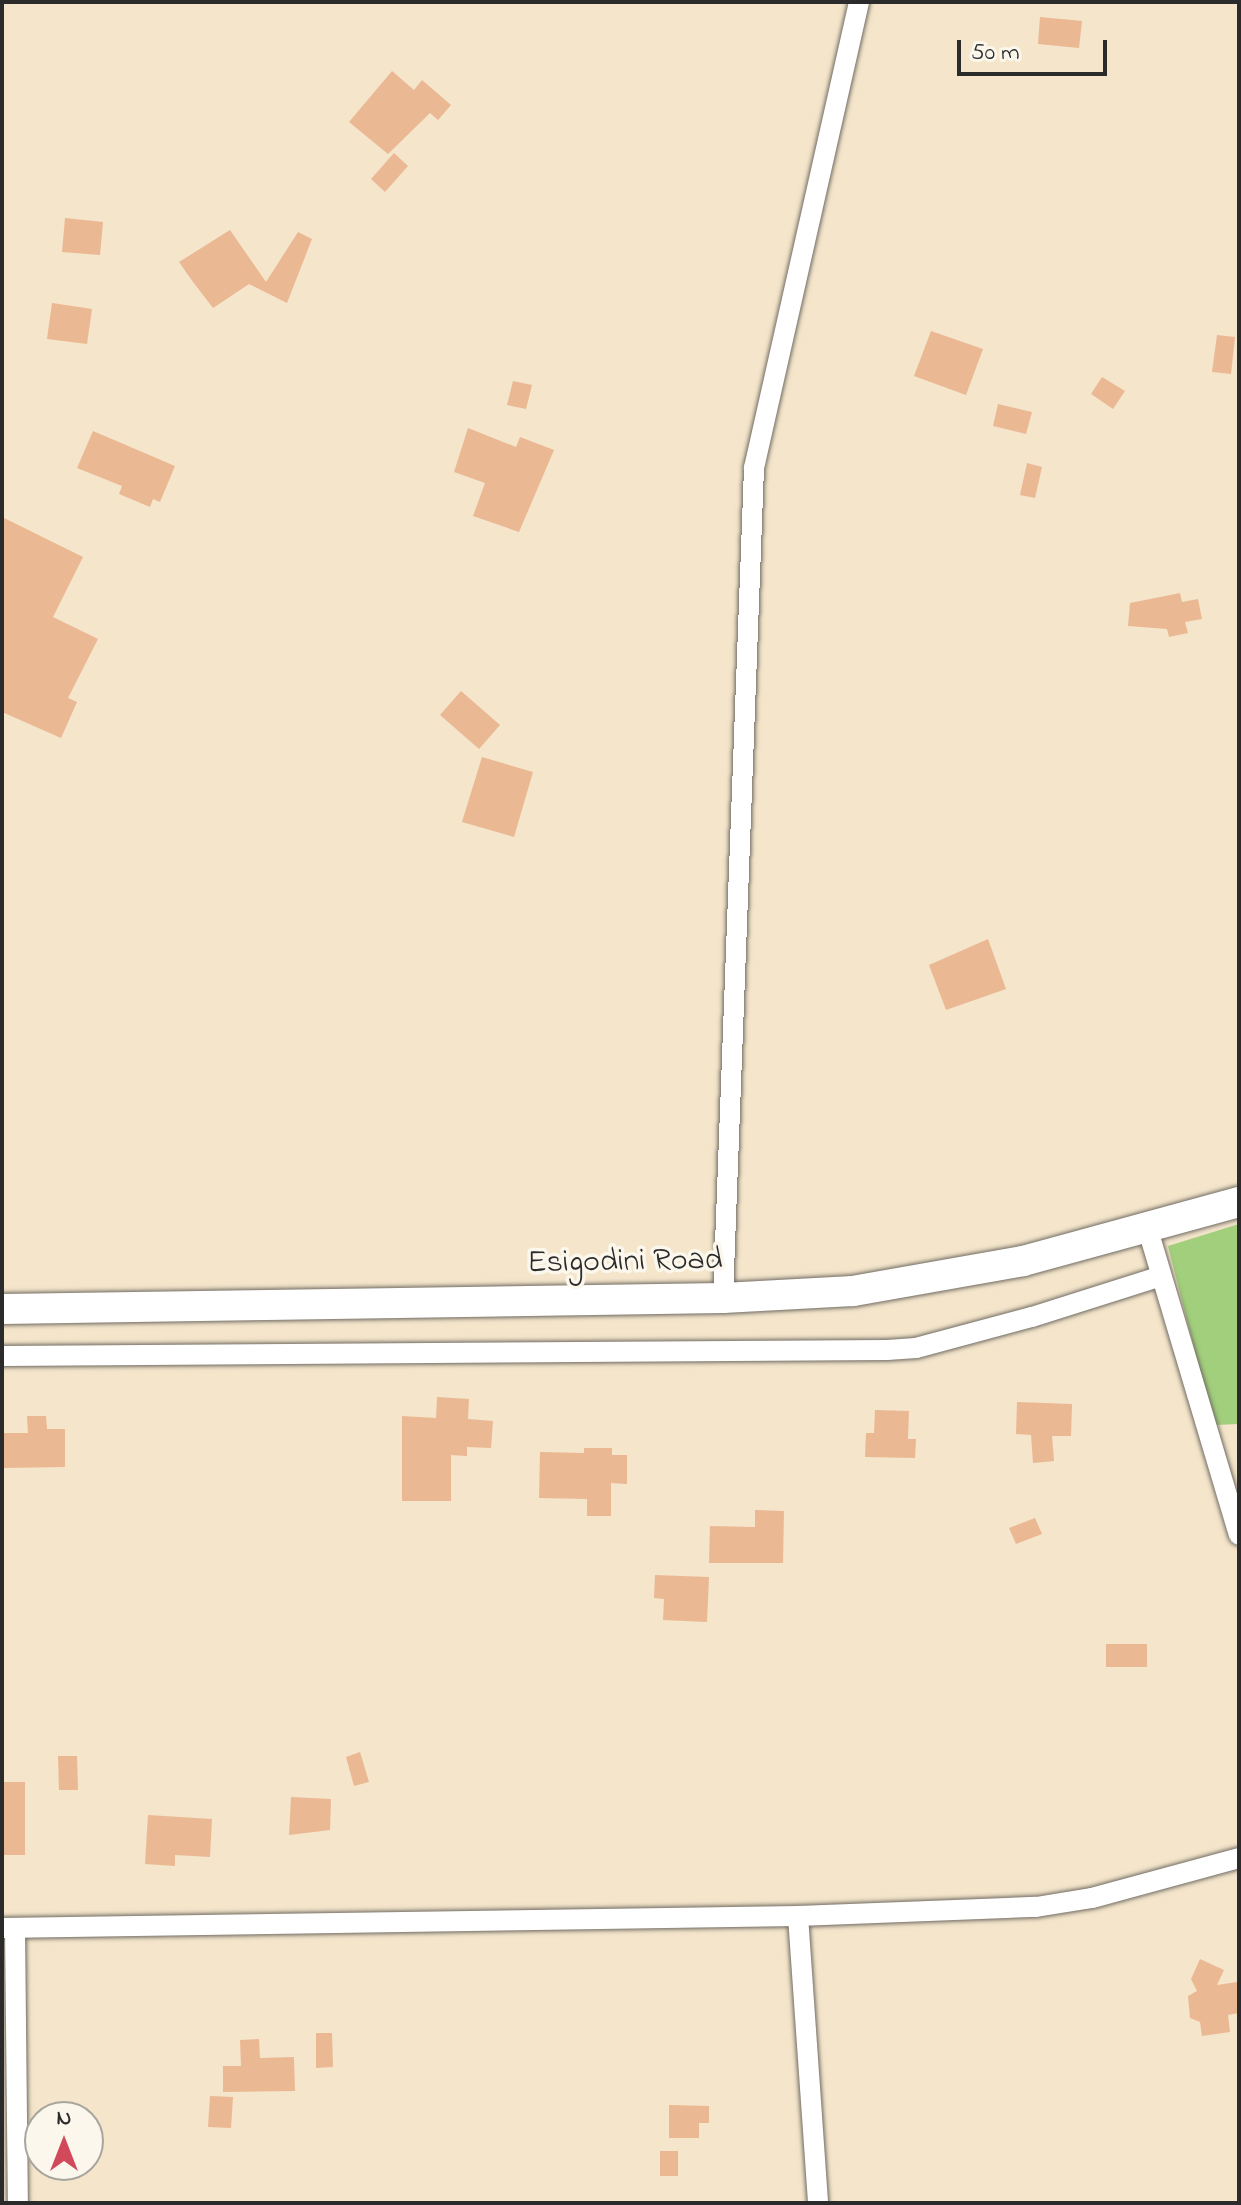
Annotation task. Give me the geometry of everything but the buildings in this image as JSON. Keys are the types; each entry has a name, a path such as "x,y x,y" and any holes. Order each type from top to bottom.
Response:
{"main road":[{"name":"Esigodini Road","path":"2,1309 723,1298 913,1282 1148,1230 1239,1202"}],"street":[{"path":"723,1298 754,468 859,2"},
{"path":"1148,1230 1239,1535"},
{"path":"2,1356 916,1348 1032,1317 1161,1276"},
{"path":"18,2203 8,1928 798,1916 1062,1904 1239,1858"},
{"path":"798,1916 818,2203"}],"green space":[{"path":"1239,1224 1239,1424 1214,1425 1168,1246"}]}
